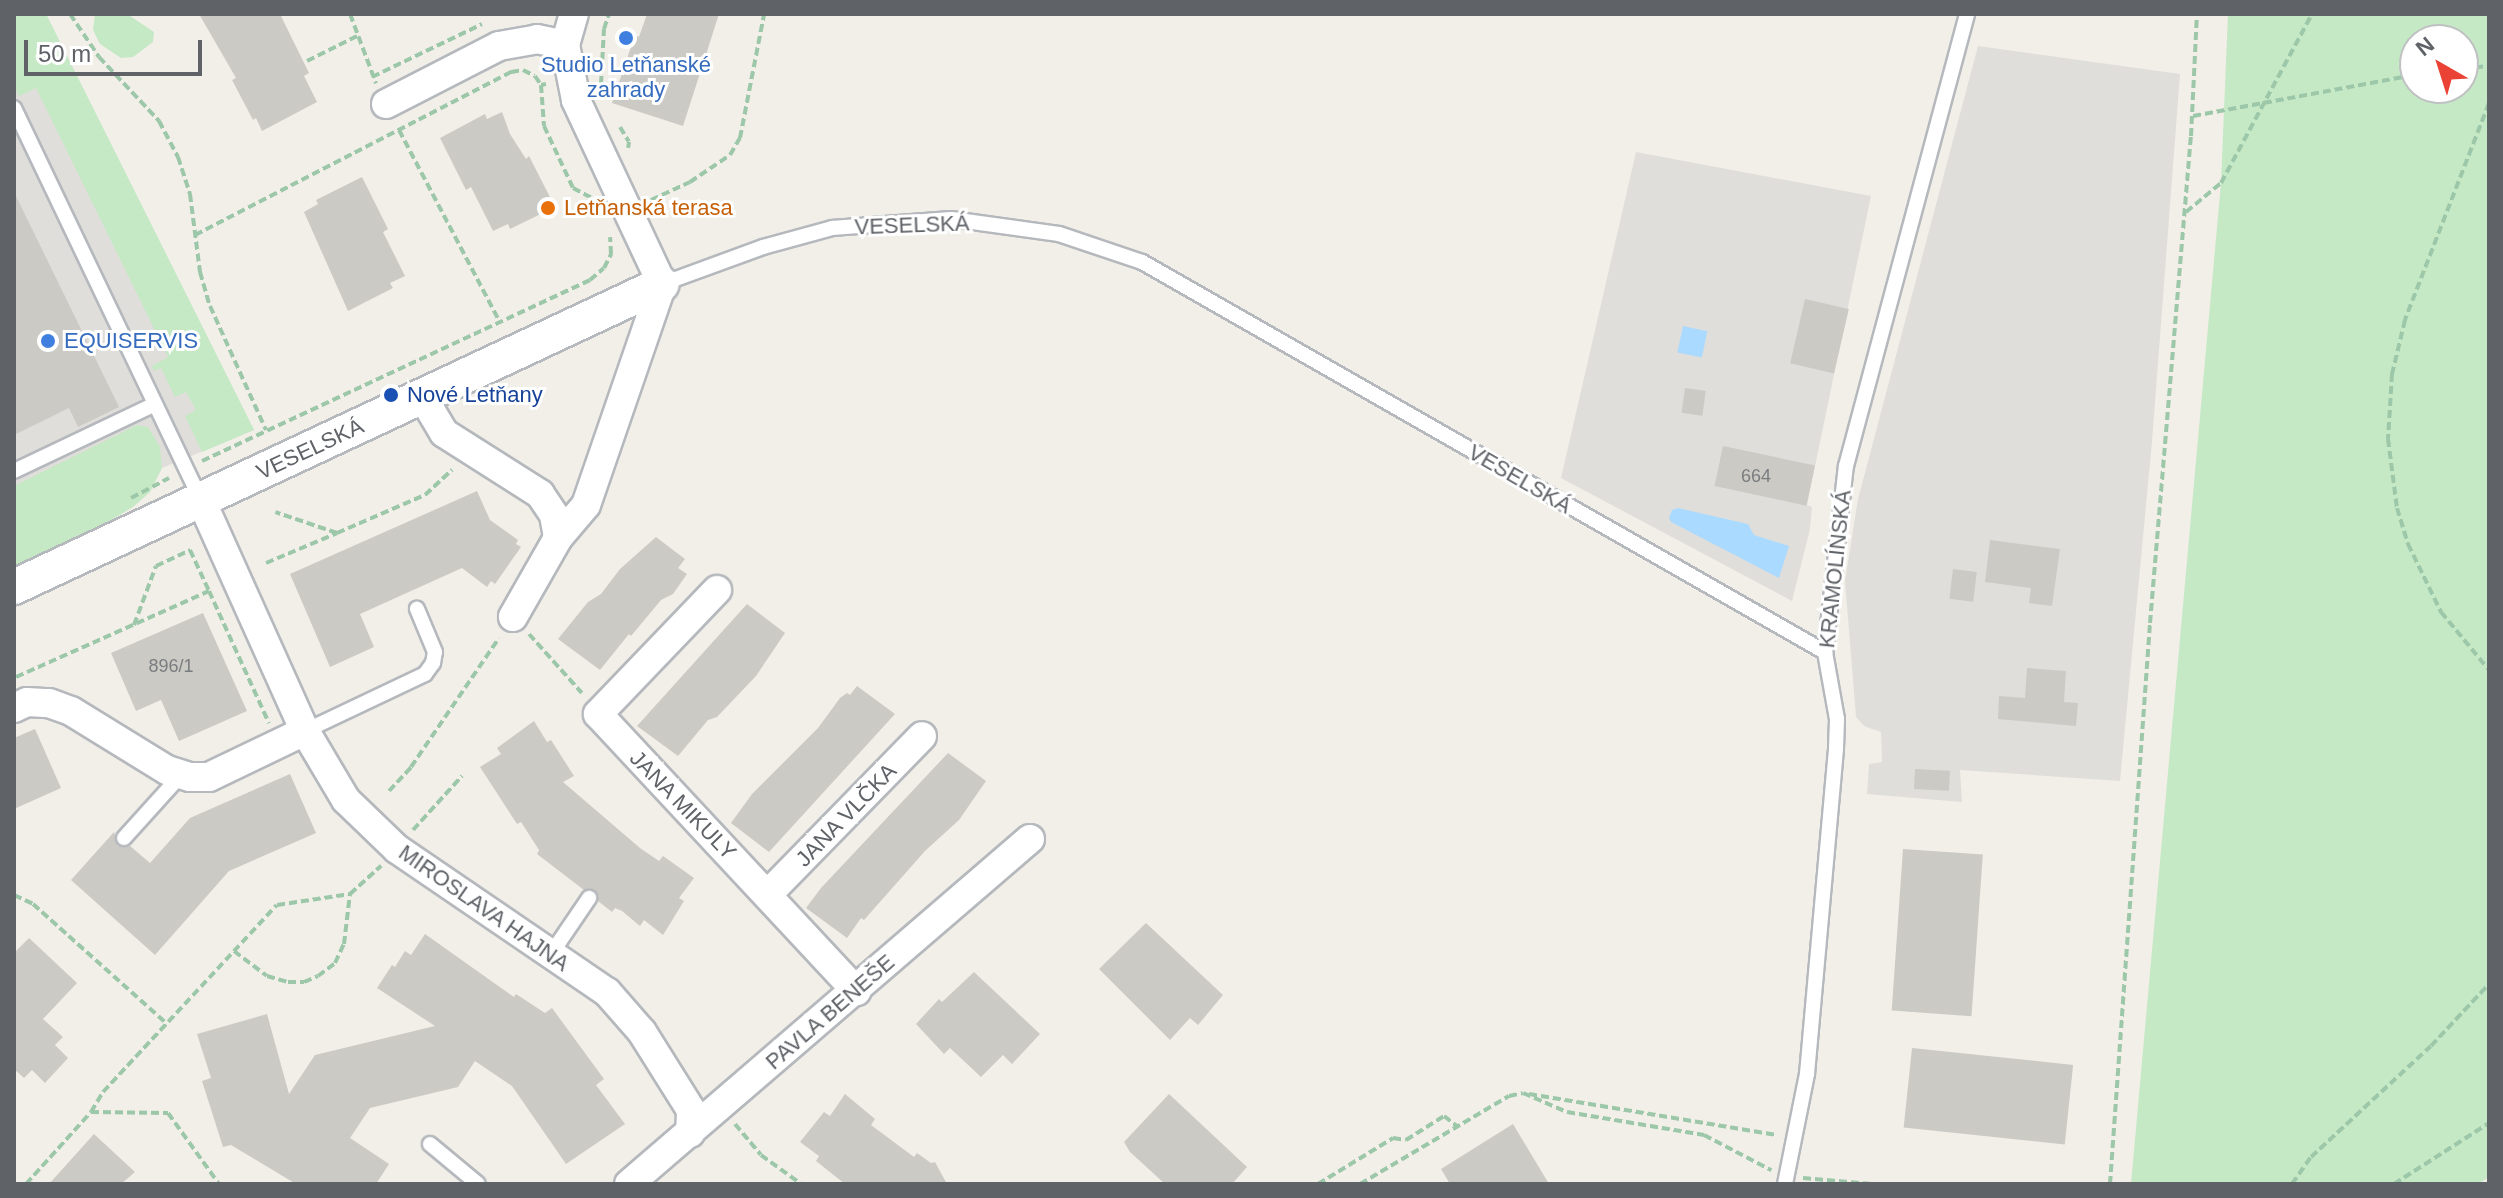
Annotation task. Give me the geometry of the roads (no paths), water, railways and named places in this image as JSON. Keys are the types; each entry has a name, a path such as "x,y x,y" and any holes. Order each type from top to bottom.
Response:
{"street":[{"path":"513,617 558,538 586,505 662,284 576,100 565,45 574,14"},
{"path":"386,104 499,46 537,39 565,45"},
{"name":"VESELSKÁ","path":"14,587 662,284"},
{"path":"422,396 444,433 540,494 554,515 558,538"},
{"name":"MIROSLAVA HAJNA","path":"201,500 305,731 346,800 397,849 607,992 642,1032 691,1110 690,1133"},
{"name":"JANA MIKULY","path":"717,590 598,714 684,809 769,893 856,991"},
{"path":"14,708 27,702 49,703 71,711 167,770 181,775 209,777 305,731"},
{"name":"JANA VLČKA","path":"769,893 922,736"},
{"name":"PAVLA BENEŠE","path":"629,1184 1030,839"}],"lane":[{"name":"KRAMOLÍNSKÁ","path":"1786,1180 1807,1074 1836,748 1837,719 1825,652 1846,466 1967,14"},
{"path":"14,108 201,500"},
{"name":"VESELSKÁ","path":"662,284 763,247 832,228 951,219 1059,234 1142,262 1825,652"},
{"path":"14,471 155,404"},
{"path":"305,731 425,674 435,652 417,609"},
{"path":"124,838 181,775"},
{"path":"551,954 589,898"},
{"path":"430,1144 478,1184"}],"water":[{"path":"1683,326 1707,331 1702,358 1677,352"},
{"path":"1678,508 1748,524 1754,535 1789,546 1779,578 1671,522 1672,510"}],"place":[{"name":"Studio Letňanské zahrady","path":"626,38"},
{"name":"Letňanská terasa","path":"548,208"},
{"name":"EQUISERVIS","path":"48,341"},
{"name":"Nové Letňany","path":"391,395"}]}
